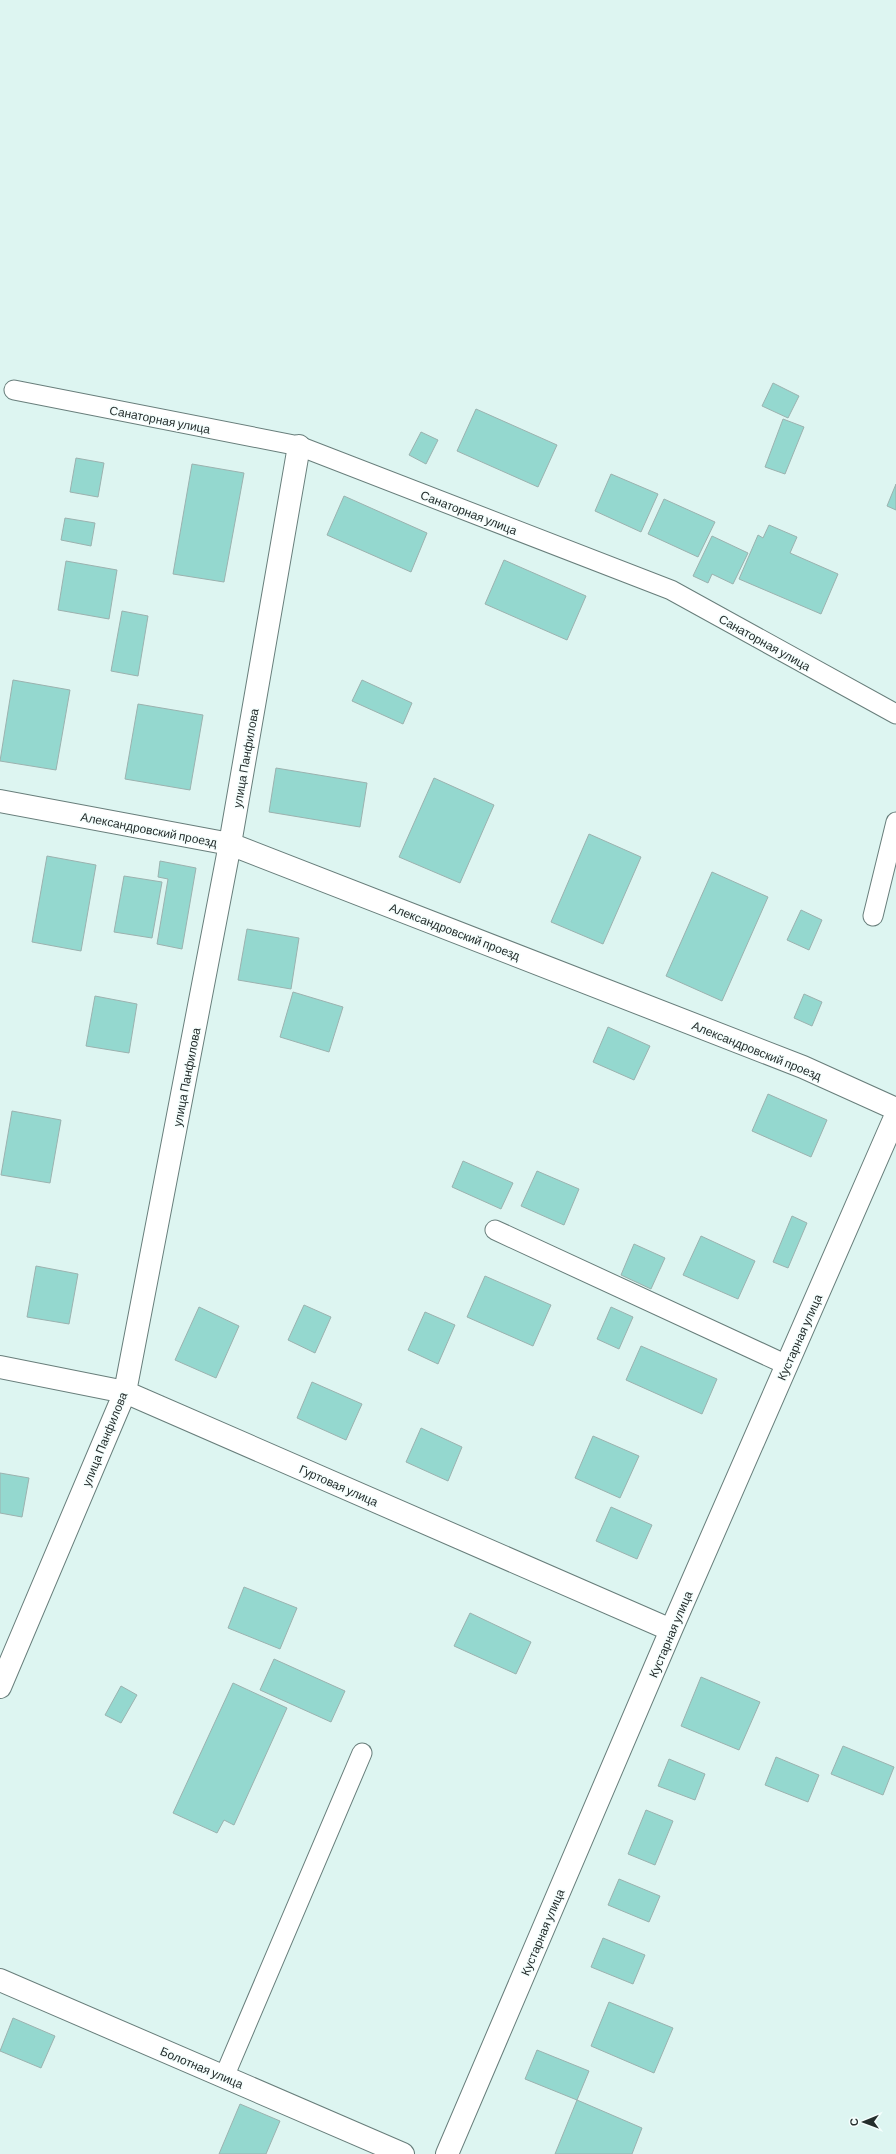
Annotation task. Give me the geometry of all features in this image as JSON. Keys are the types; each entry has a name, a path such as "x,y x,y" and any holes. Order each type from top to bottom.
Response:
{"street":[{"name":"улица Панфилова","path":"0,1687 125,1392 230,844 299,446"},
{"name":"Александровский проезд","path":"0,801 230,844 803,1067 896,1109"},
{"name":"Кустарная улица","path":"448,2154 671,1630 896,1115"},
{"name":"Гуртовая улица","path":"0,1366 125,1392 671,1630"},
{"name":"Болотная улица","path":"0,1980 404,2154"}],"lane":[{"name":"Санаторная улица","path":"14,390 299,446 671,590 896,714"},
{"path":"873,916 896,822"},
{"path":"495,1230 787,1365"},
{"path":"224,2077 362,1753"}],"building":[{"path":"773,383 799,396 788,418 762,406"},
{"path":"476,409 557,445 538,487 457,451"},
{"path":"783,419 804,427 785,474 765,467"},
{"path":"421,432 438,440 426,464 409,455"},
{"path":"76,458 104,463 98,497 70,492"},
{"path":"192,464 244,473 224,582 173,574"},
{"path":"611,474 658,494 641,532 595,511"},
{"path":"896,484 896,510 887,506"},
{"path":"344,496 427,533 411,572 327,535"},
{"path":"664,499 715,522 698,557 648,534"},
{"path":"65,518 95,523 91,546 61,540"},
{"path":"769,525 797,537 790,553 838,574 821,614 739,579 758,535 763,538"},
{"path":"712,536 748,553 733,584 712,574 708,583 693,576"},
{"path":"504,560 586,596 567,640 485,604"},
{"path":"66,561 117,570 109,619 58,610"},
{"path":"122,611 148,616 138,676 111,671"},
{"path":"13,680 70,690 56,770 0,761"},
{"path":"362,680 412,703 403,724 352,701"},
{"path":"138,704 203,715 190,790 125,779"},
{"path":"276,768 367,783 360,827 269,812"},
{"path":"434,778 494,805 460,883 399,857"},
{"path":"589,834 641,857 603,944 551,922"},
{"path":"47,856 96,865 81,951 32,942"},
{"path":"160,861 196,868 182,949 157,944 168,879 158,877"},
{"path":"712,872 768,897 722,1001 666,976"},
{"path":"124,876 162,882 152,938 114,932"},
{"path":"801,910 822,920 809,950 787,940"},
{"path":"247,929 299,938 291,989 238,980"},
{"path":"293,992 343,1007 329,1052 280,1037"},
{"path":"804,994 822,1002 812,1026 794,1018"},
{"path":"95,996 137,1004 129,1053 86,1046"},
{"path":"608,1027 650,1046 634,1080 593,1062"},
{"path":"768,1094 827,1120 811,1157 752,1131"},
{"path":"12,1111 61,1120 50,1183 1,1175"},
{"path":"463,1161 513,1183 501,1209 452,1187"},
{"path":"537,1171 579,1189 564,1225 521,1206"},
{"path":"792,1216 807,1223 788,1268 773,1262"},
{"path":"701,1236 755,1261 738,1299 683,1275"},
{"path":"634,1244 665,1258 651,1289 621,1275"},
{"path":"36,1266 78,1274 69,1324 27,1317"},
{"path":"485,1276 551,1305 533,1346 467,1317"},
{"path":"304,1305 331,1317 315,1353 288,1340"},
{"path":"199,1307 239,1326 216,1378 175,1360"},
{"path":"611,1307 633,1317 619,1349 597,1339"},
{"path":"425,1312 455,1325 438,1364 408,1350"},
{"path":"641,1346 717,1379 702,1414 626,1380"},
{"path":"312,1382 362,1404 346,1440 297,1418"},
{"path":"421,1428 462,1447 448,1481 406,1462"},
{"path":"593,1436 639,1456 620,1498 575,1478"},
{"path":"0,1473 29,1478 22,1517 0,1513"},
{"path":"611,1507 652,1525 637,1559 596,1541"},
{"path":"244,1587 297,1608 280,1649 228,1628"},
{"path":"470,1613 531,1642 516,1674 454,1646"},
{"path":"274,1659 345,1691 331,1722 260,1690"},
{"path":"701,1677 760,1702 739,1750 681,1726"},
{"path":"233,1683 287,1708 234,1825 224,1820 217,1833 173,1813"},
{"path":"121,1686 137,1695 121,1723 105,1715"},
{"path":"843,1746 894,1767 883,1795 831,1774"},
{"path":"776,1757 819,1775 808,1802 765,1785"},
{"path":"669,1759 705,1774 695,1800 658,1786"},
{"path":"646,1810 673,1821 655,1865 628,1854"},
{"path":"619,1879 660,1896 649,1922 608,1905"},
{"path":"603,1938 645,1955 633,1984 591,1967"},
{"path":"609,2002 673,2028 654,2073 591,2046"},
{"path":"13,2018 55,2036 41,2068 0,2051"},
{"path":"537,2050 589,2071 577,2100 525,2079"},
{"path":"577,2100 642,2128 632,2154 555,2154"},
{"path":"240,2104 280,2121 266,2154 219,2154"}]}
